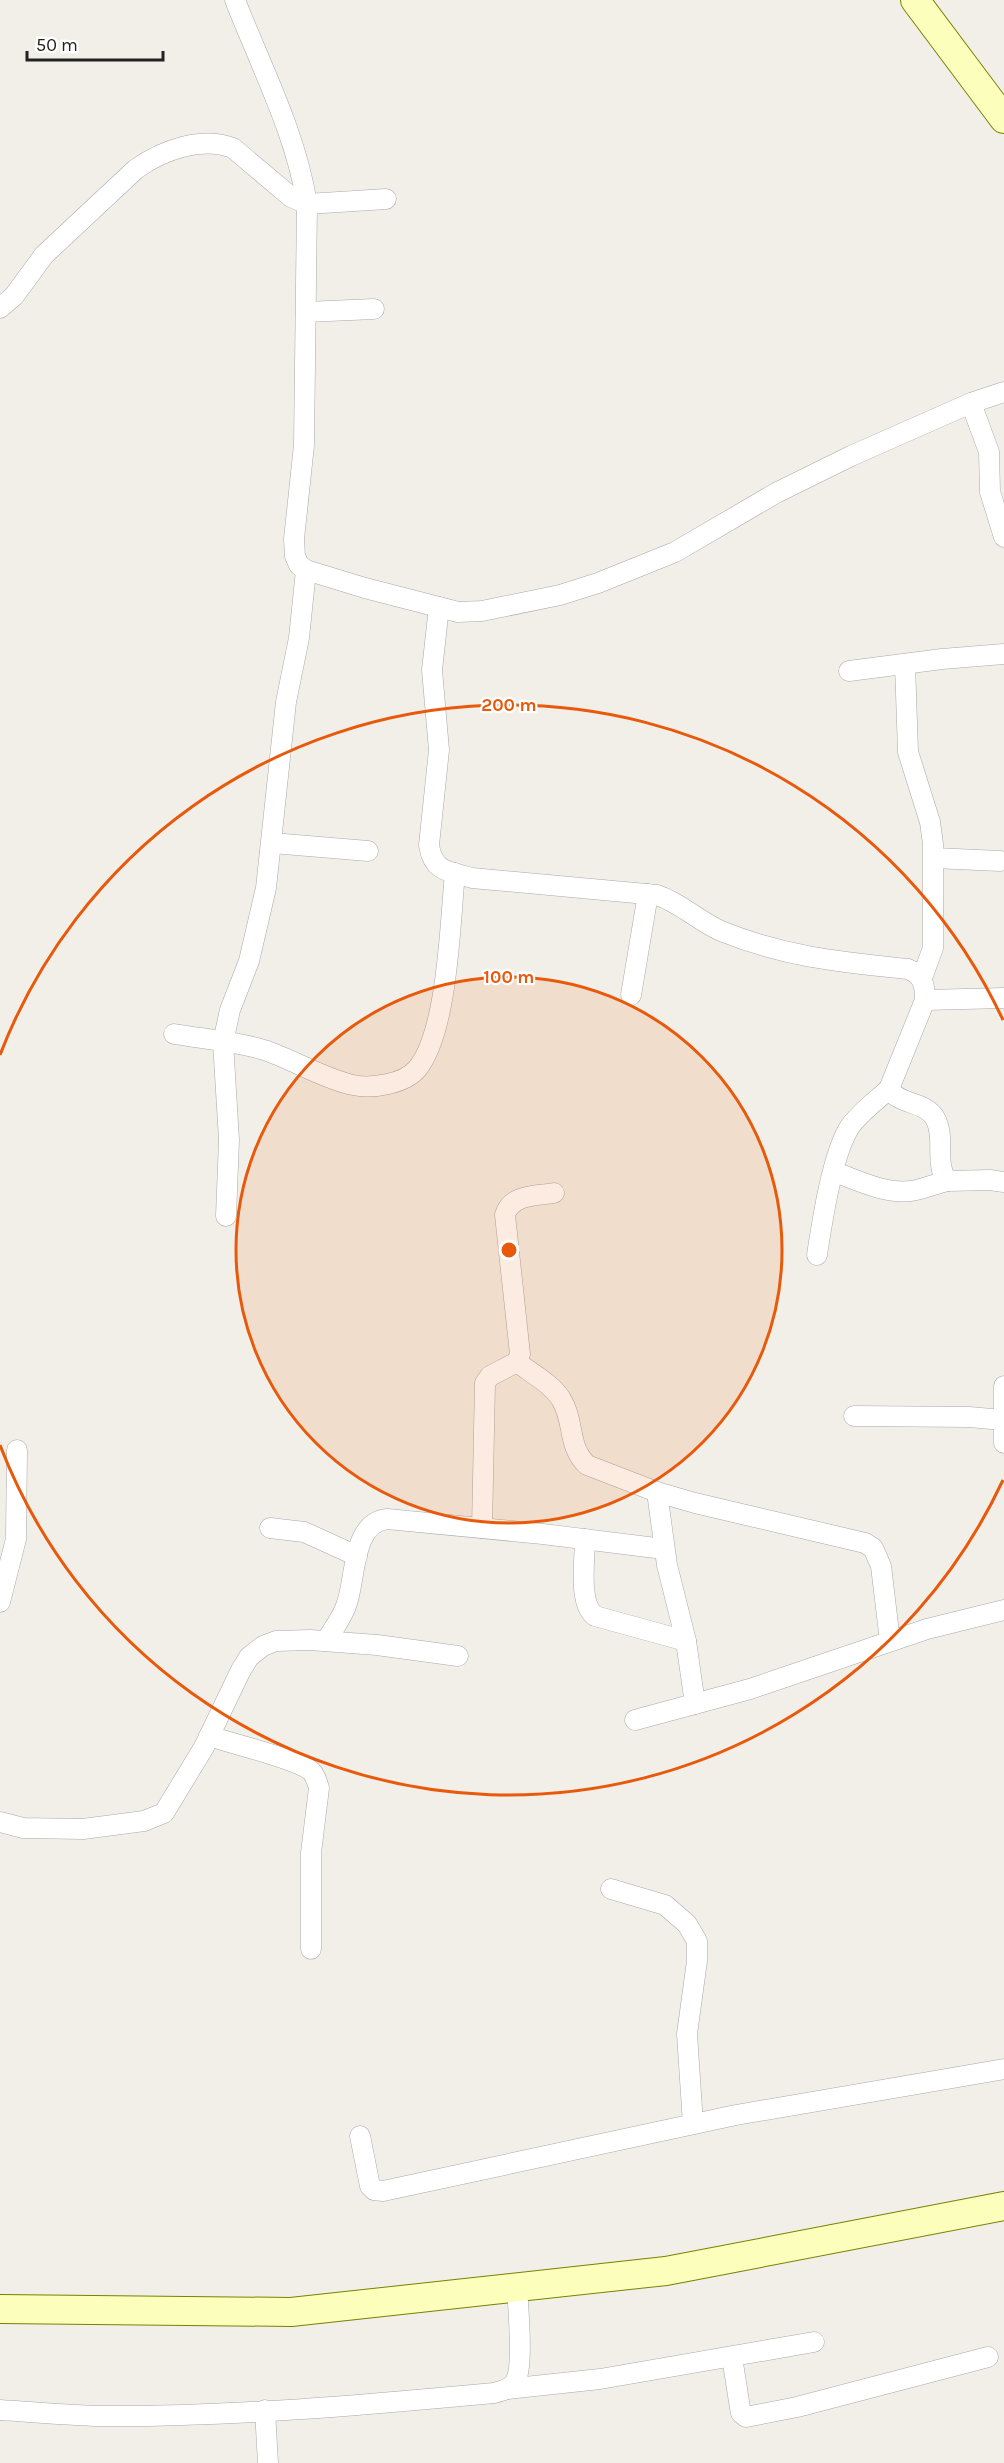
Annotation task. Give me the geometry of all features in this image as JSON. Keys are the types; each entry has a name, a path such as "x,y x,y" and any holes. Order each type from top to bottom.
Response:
{"main road":[{"path":"915,0 1004,119"},
{"path":"0,2309 291,2312 666,2271 1004,2206"}],"street":[{"path":"236,0 291,139 301,168 307,204 304,445 294,539 298,566 458,612 482,611 541,600 598,583 675,552 776,493 851,456 971,403 1004,392"},
{"path":"0,308 14,296 44,255 136,169 152,158 174,150 201,144 222,144 233,148 291,197 307,204 386,199"},
{"path":"306,312 374,309"},
{"path":"971,403 989,452 990,492 1004,537"},
{"path":"226,1216 229,1140 223,1042 230,1010 249,961 266,888 273,843 286,702 299,638 306,570"},
{"path":"438,607 432,670 439,750 429,844 430,856 435,865 455,873 509,883 648,894 673,901 721,931 790,954 908,969 922,978"},
{"path":"849,671 1004,654"},
{"path":"817,1255 823,1219 842,1143 850,1127 889,1089 925,1000 922,978 933,948 934,858 930,822 908,752 905,664"},
{"path":"273,843 368,851"},
{"path":"934,858 1000,861"},
{"path":"174,1034 262,1049 352,1085 370,1087 403,1078 416,1070 427,1053 435,1030 446,962 455,873"},
{"path":"631,995 648,894"},
{"path":"925,1000 1004,998"},
{"path":"889,1089 893,1095 926,1109 934,1116 939,1126 941,1170 947,1181"},
{"path":"834,1172 882,1189 896,1191 911,1191 947,1181 1004,1182"},
{"path":"482,1528 485,1383 490,1376 517,1362 520,1354 505,1215 507,1207 513,1202 525,1197 554,1193"},
{"path":"517,1362 560,1397 567,1411 573,1444 578,1457 587,1465 657,1491 810,1532 865,1543 873,1548 881,1566 890,1641"},
{"path":"1004,1386 1004,1443"},
{"path":"854,1416 969,1417 1003,1420"},
{"path":"0,1602 16,1539 17,1450"},
{"path":"657,1491 664,1549 686,1641 695,1704"},
{"path":"326,1641 347,1604 357,1556 365,1532 376,1520 387,1519 482,1528 664,1549"},
{"path":"270,1528 304,1532 357,1556"},
{"path":"585,1539 584,1592 589,1612 595,1616 686,1641"},
{"path":"635,1720 750,1689 927,1629 1004,1610"},
{"path":"0,1821 23,1828 57,1830 124,1824 156,1818 171,1805 249,1657 263,1646 276,1641 326,1641 377,1645 458,1656"},
{"path":"209,1736 288,1760 311,1771 316,1779 318,1788 311,1853 310,1948"},
{"path":"611,1889 665,1905 687,1924 697,1941 697,1961 687,2040 693,2124"},
{"path":"360,2136 370,2186 374,2190 383,2191 693,2124 885,2088 1004,2069"},
{"path":"507,2389 518,2375 520,2349 517,2287"},
{"path":"0,2410 99,2416 265,2410 442,2398 600,2379 814,2342"},
{"path":"732,2357 741,2413 746,2417 797,2407 988,2357"},
{"path":"265,2410 268,2463"}]}
